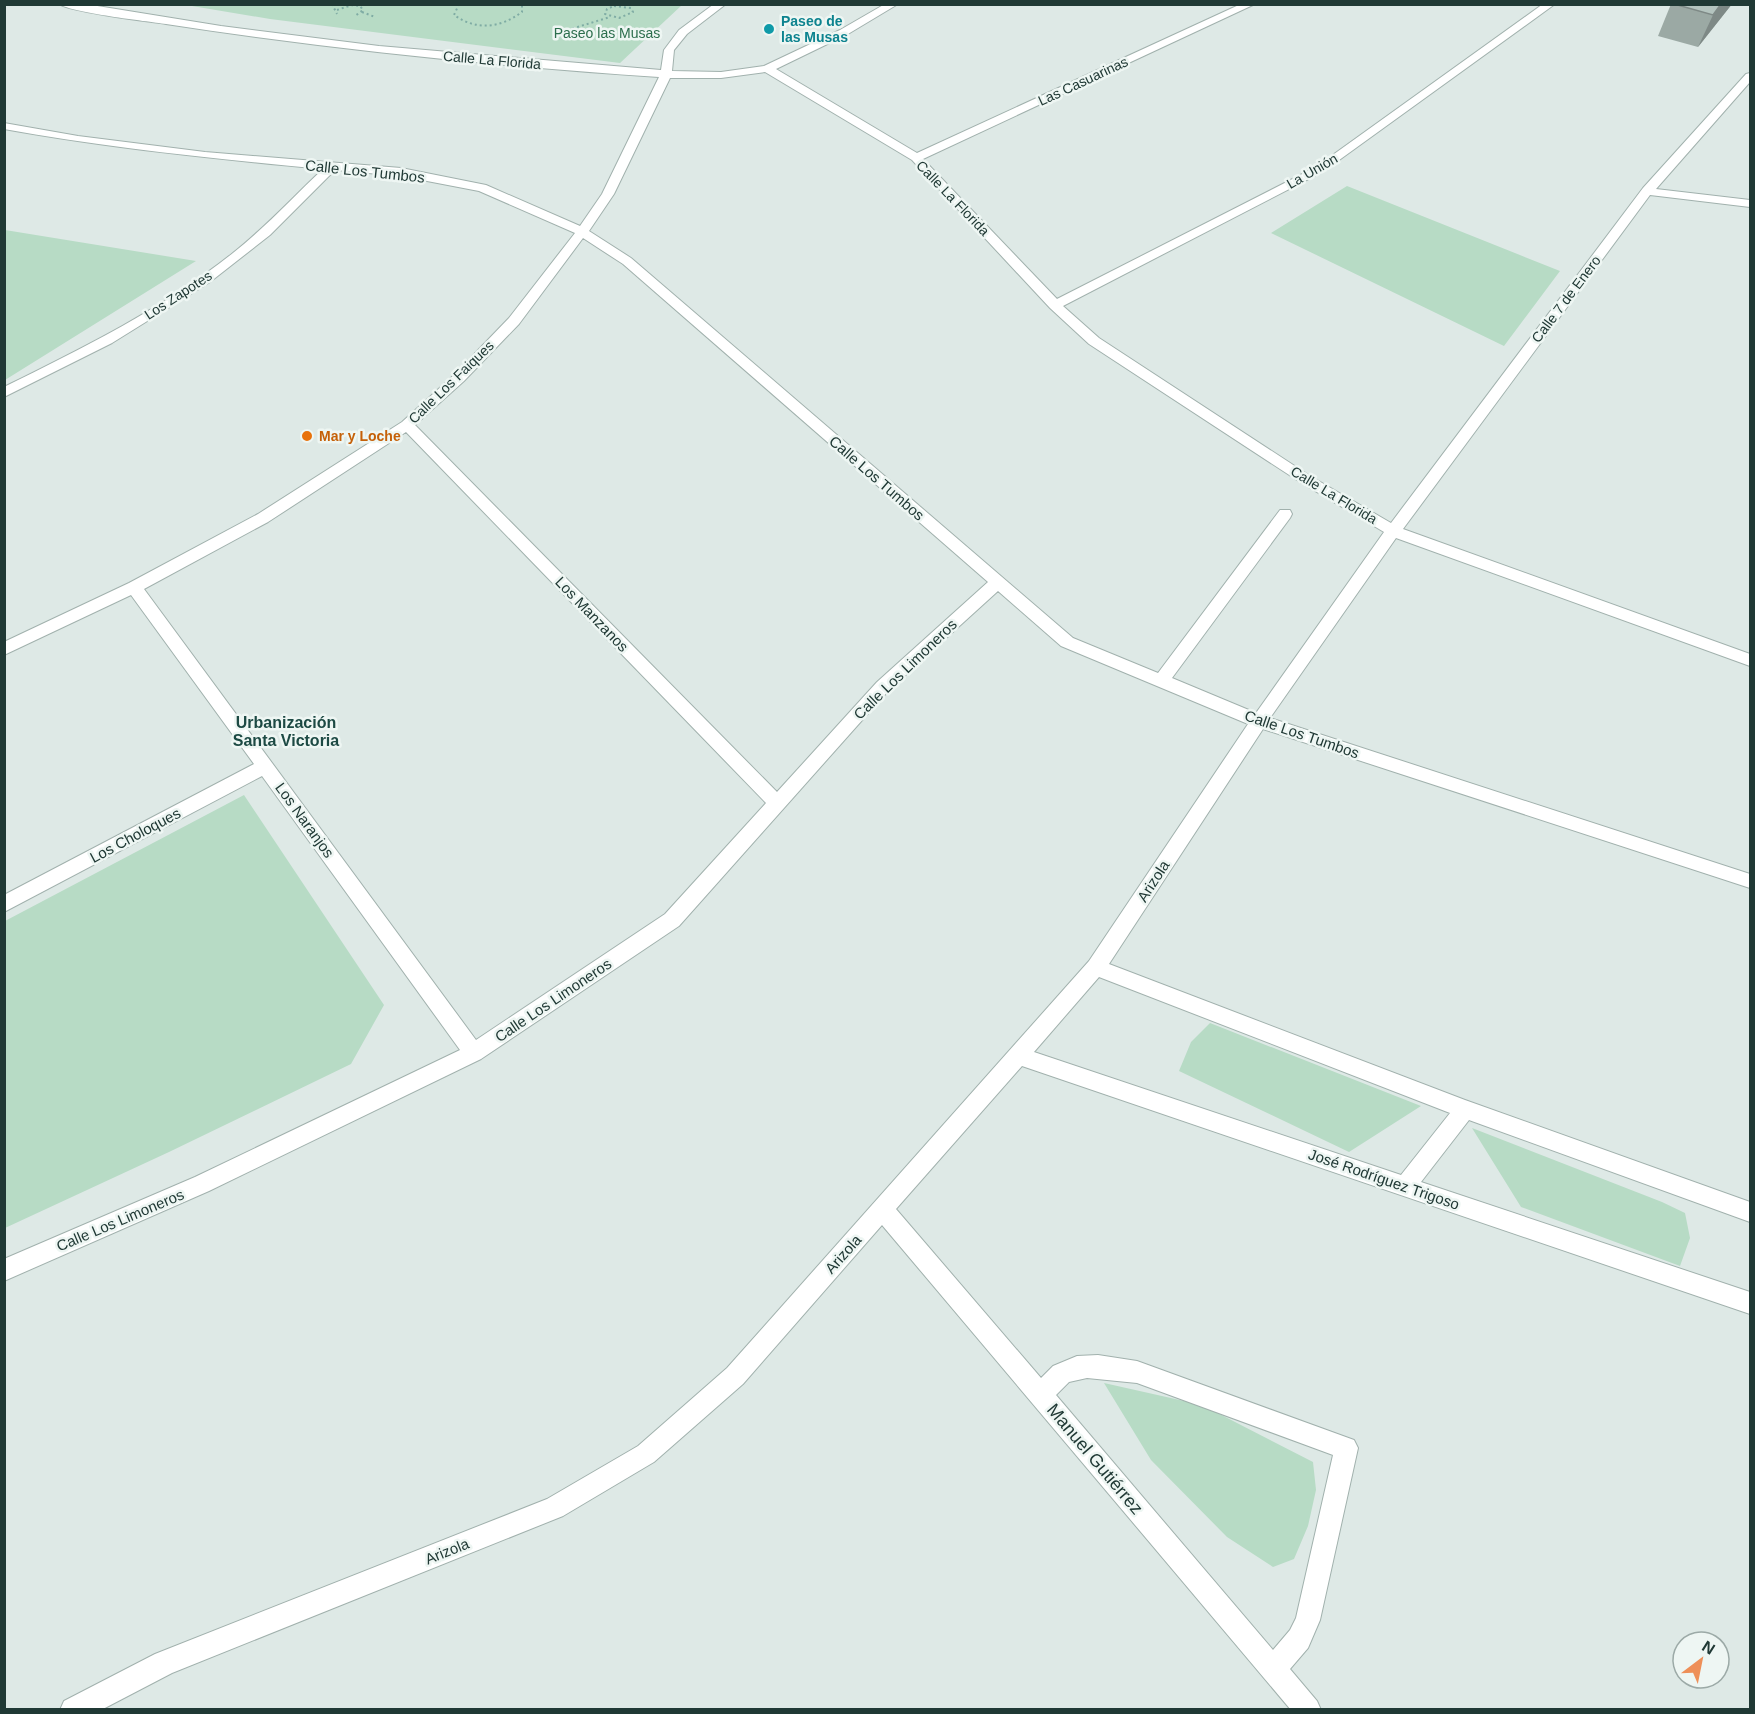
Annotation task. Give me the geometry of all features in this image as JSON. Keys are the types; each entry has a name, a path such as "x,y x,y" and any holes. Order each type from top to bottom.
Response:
{"street":[{"name":"Calle La Florida","path":"64,4 148,20 292,40 464,58 666,74 721,75 766,69 789,80 916,158 1054,305 1094,341 1305,479 1393,531 1750,660"},
{"name":"Calle Los Faiques","path":"4,649 134,587 263,518 407,425 459,378 514,321 582,232 608,194 666,74 669,50 683,32 721,4"},
{"path":"766,69 844,32 893,4"},
{"name":"Las Casuarinas","path":"916,158 1250,4"},
{"name":"La Unión","path":"1054,305 1320,169 1550,4"},
{"name":"Calle 7 de Enero","path":"1393,531 1647,191 1750,76"},
{"name":"Calle Los Tumbos","path":"4,126 147,148 401,172 482,188 582,232 627,261 1067,642 1259,721 1750,881"},
{"name":"Los Zapotes","path":"4,393 101,344 197,285 265,232 331,167"},
{"path":"1647,191 1750,204"},
{"name":"Los Manzanos","path":"407,425 776,802"},
{"path":"1161,681 1286,514"},
{"name":"Arizola","path":"73,1710 164,1663 555,1508 646,1455 735,1376 1096,968 1259,721 1393,531"},
{"name":"Calle Los Limoneros","path":"4,1270 202,1184 474,1053 672,921 776,802 883,686 997,583"},
{"name":"Los Naranjos","path":"134,587 474,1053"},
{"name":"Los Choloques","path":"4,904 265,766"},
{"path":"1096,968 1465,1109 1750,1212"},
{"name":"José Rodríguez Trigoso","path":"1017,1055 1750,1303"},
{"path":"1405,1186 1465,1109"},
{"name":"Manuel Gutiérrez","path":"882,1209 1308,1710"},
{"path":"1041,1395 1062,1373 1090,1366 1113,1367 1137,1372 1346,1448 1308,1620 1299,1639 1274,1669"}],"path":[{"path":"332,4 337,14 342,17"},
{"path":"459,4 454,15 462,22 477,26 496,25 513,20 522,12 522,4"},
{"path":"624,6 631,8 633,12 619,18 605,14 607,9 629,4"},
{"path":"337,10 352,5 360,6 363,10 352,17"}],"green space":[{"name":"Paseo las Musas","path":"186,5 682,5 620,63 270,19"},
{"path":"1347,186 1560,271 1504,346 1271,233"},
{"path":"5,230 196,261 5,380"},
{"path":"244,795 384,1005 351,1064 5,1228 5,921"},
{"path":"1210,1023 1421,1106 1349,1152 1179,1071 1191,1042"},
{"path":"1472,1128 1685,1213 1690,1238 1680,1266 1521,1207"},
{"path":"1104,1383 1202,1405 1313,1462 1316,1490 1308,1526 1294,1559 1273,1567 1227,1537 1151,1460"}],"building":[{"path":"1674,4 1721,4 1713,15"}],"place":[{"name":"Paseo de las Musas","path":"769,29"},
{"name":"Mar y Loche","path":"307,436"}],"district":[{"name":"Urbanización Santa Victoria","path":"286,731"}]}
